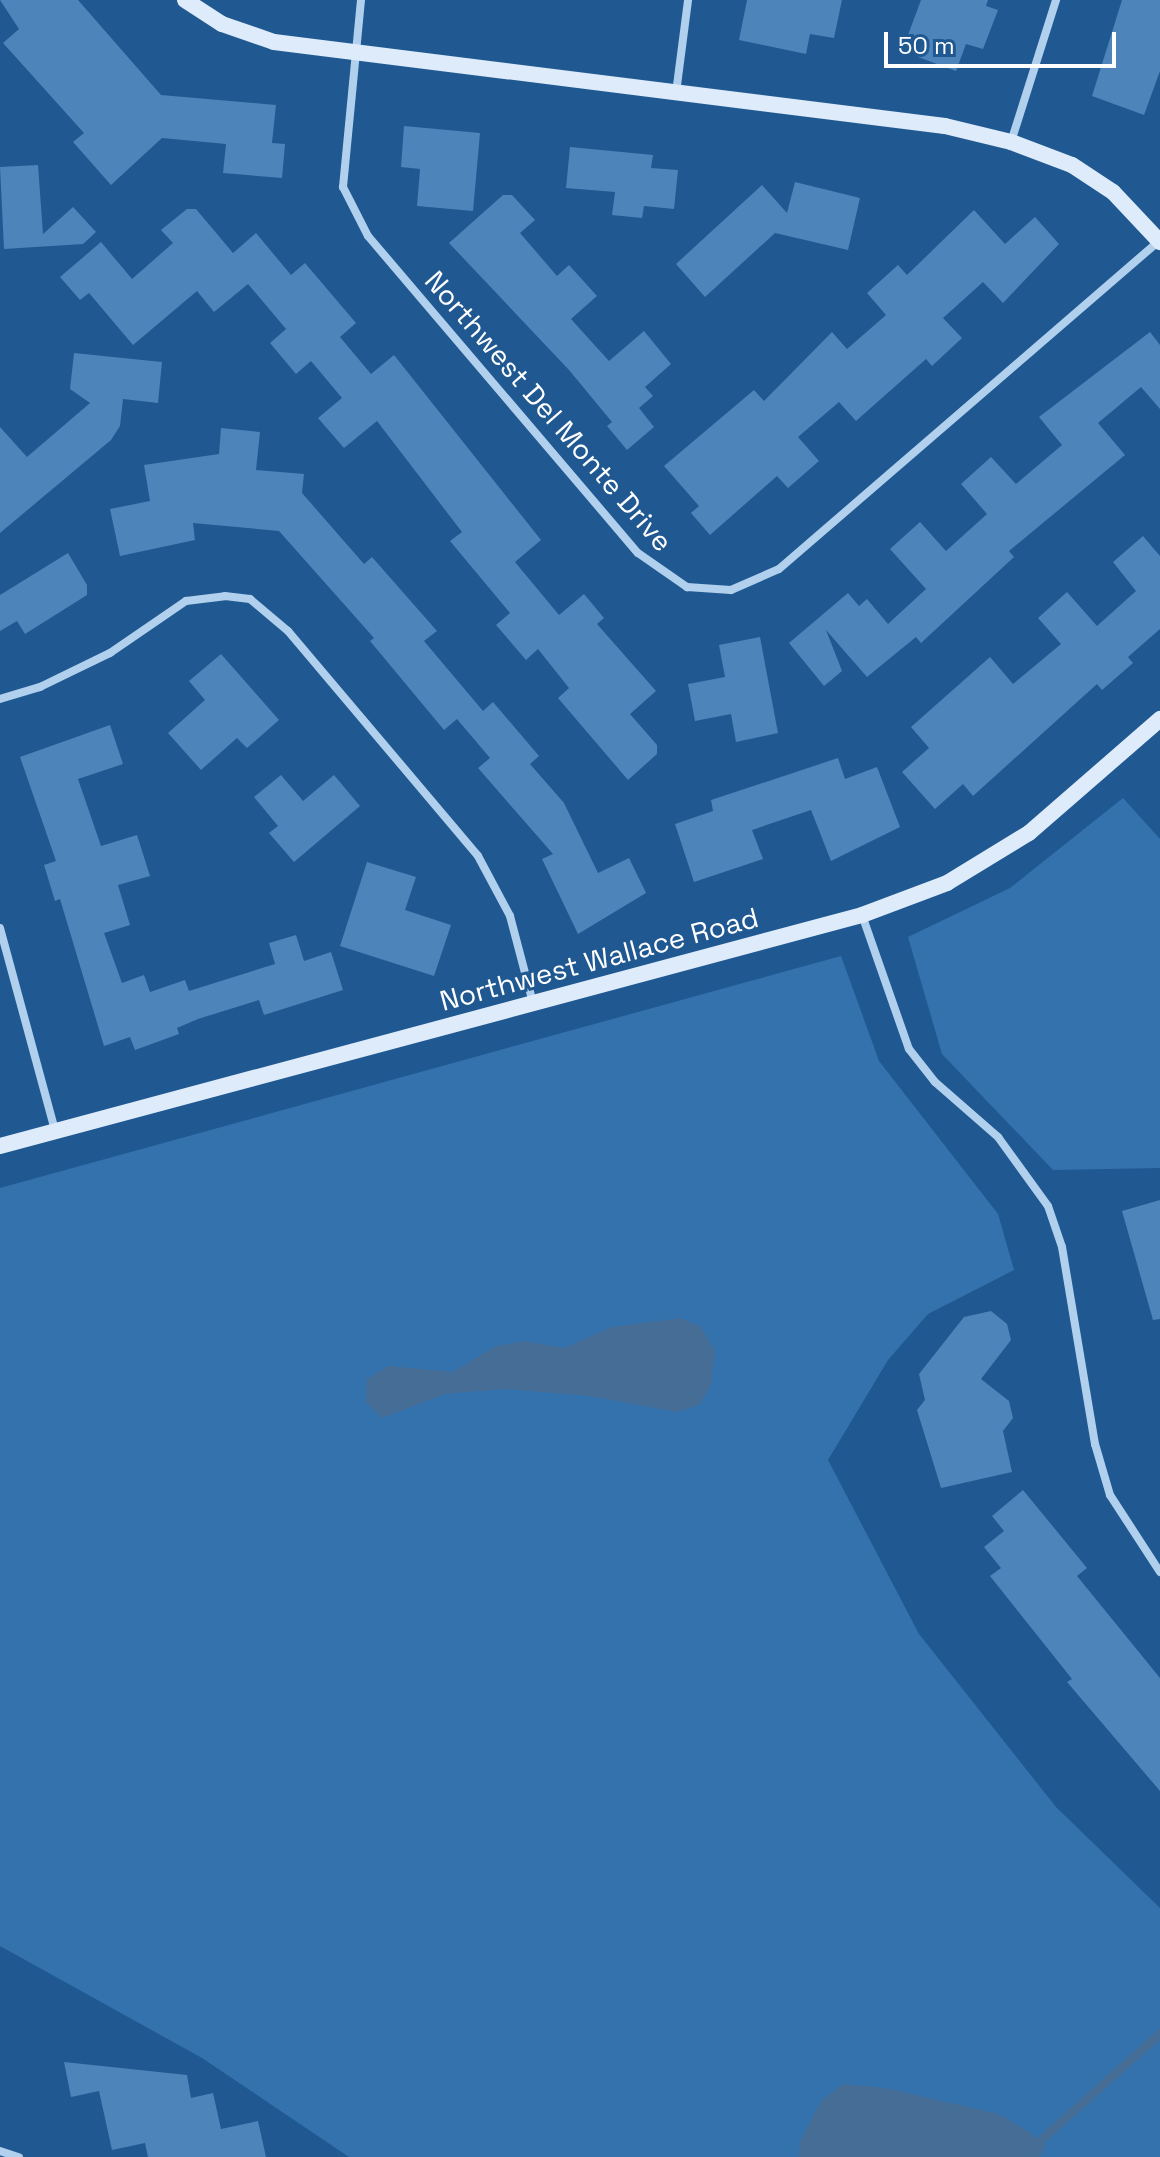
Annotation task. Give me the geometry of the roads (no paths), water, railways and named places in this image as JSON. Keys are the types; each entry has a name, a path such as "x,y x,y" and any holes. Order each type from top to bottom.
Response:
{"street":[{"path":"185,0 222,24 274,42 945,126 1011,142 1072,165 1113,192 1160,242"},
{"name":"Northwest Del Monte Drive","path":"361,0 343,187 368,236 638,553 687,587 731,590 779,569 1160,242"},
{"path":"676,94 688,0"},
{"path":"1011,142 1056,0"},
{"path":"0,699 40,687 110,653 186,601 225,596 250,599 288,631 478,856 510,916 533,1004"},
{"name":"Northwest Wallace Road","path":"0,1146 862,915 947,883 1029,833 1160,719"},
{"path":"862,915 909,1049 935,1082 998,1137 1048,1206 1062,1247 1095,1444 1110,1495 1160,1572"},
{"path":"0,928 55,1131"},
{"path":"0,2151 19,2157"}],"waterway":[{"path":"1040,2145 1029,2150 1160,2033"}]}
